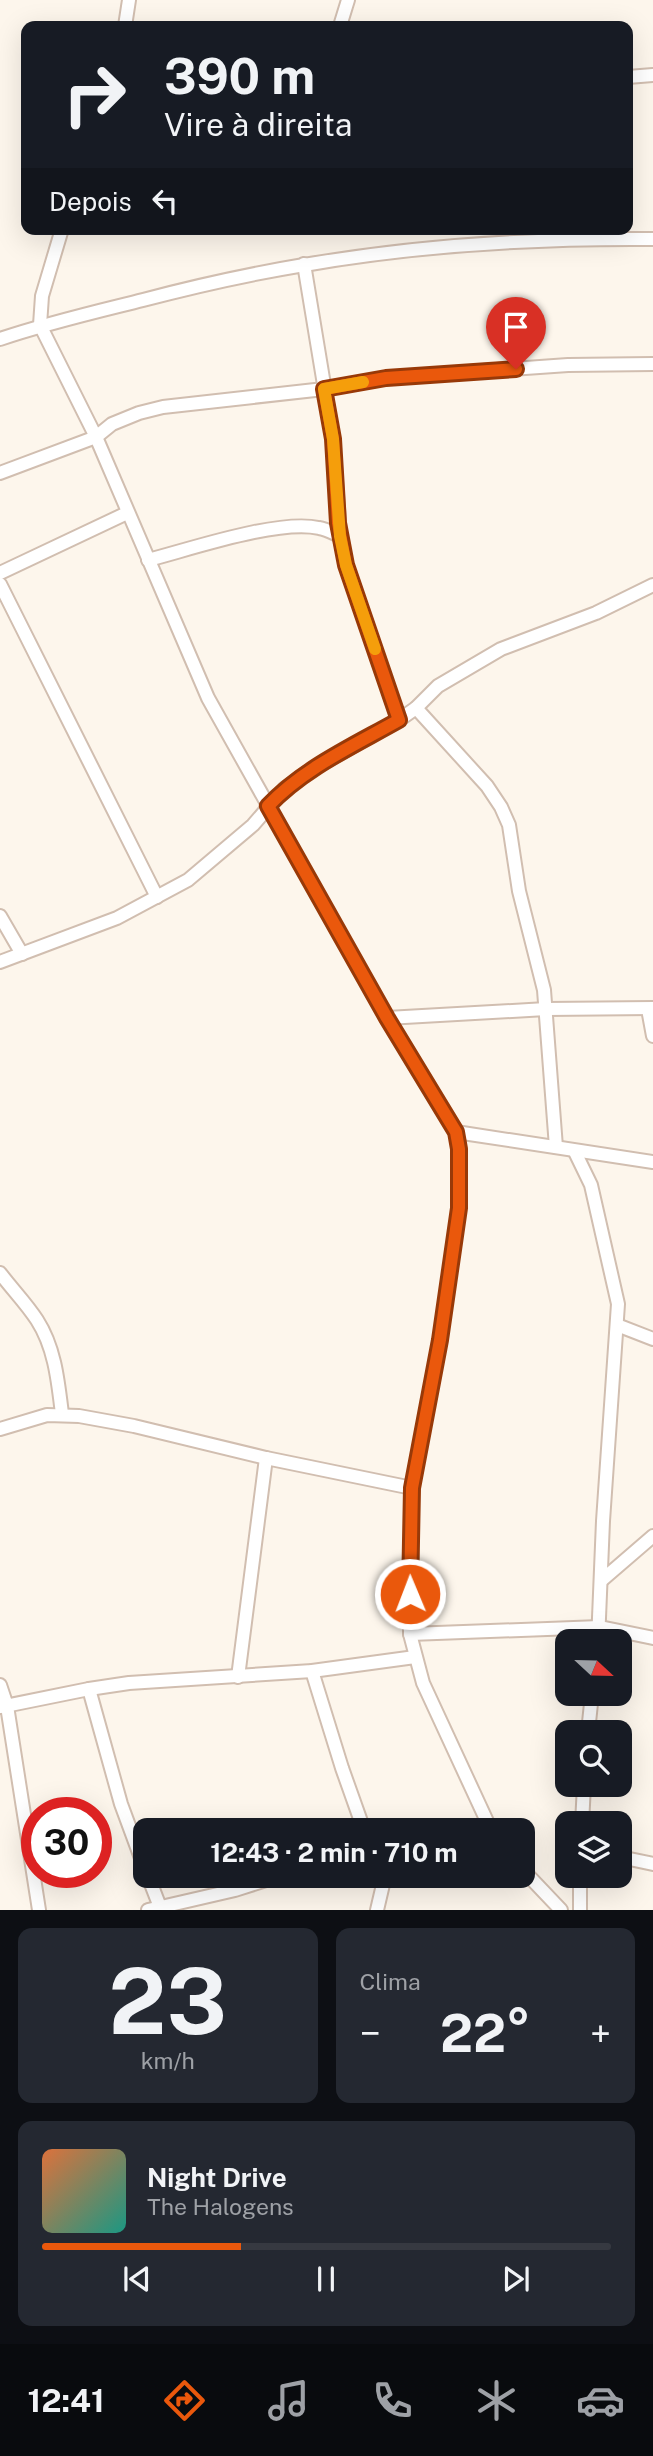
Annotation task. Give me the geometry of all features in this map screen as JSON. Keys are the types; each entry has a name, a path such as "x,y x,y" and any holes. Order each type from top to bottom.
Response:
{"street":[{"path":"126,21 129,0"},
{"path":"342,21 348,0"},
{"path":"633,77 653,75"},
{"path":"60,235 42,296 40,325 96,437 208,698 387,1018 456,1132 459,1149 459,1208 440,1340 412,1488 410,1634 423,1683 485,1818"},
{"path":"0,339 40,325 205,284 304,264 421,249 566,239 653,239"},
{"path":"304,264 333,439 340,536 346,565 399,720"},
{"path":"0,473 96,437 112,424 139,413 163,407 324,389 386,378 568,365 653,364"},
{"path":"0,573 127,513"},
{"path":"148,560 261,531 304,526 321,528 340,536"},
{"path":"0,584 157,897"},
{"path":"0,962 117,918 188,880 253,825 285,789 306,773 399,720 416,708 438,686 501,649 596,613 651,588"},
{"path":"416,708 486,786 501,807 509,825 519,891 541,973 556,1147"},
{"path":"0,916 22,954"},
{"path":"387,1018 546,1009 651,1009 653,1036"},
{"path":"456,1132 653,1162"},
{"path":"575,1152 591,1185 616,1293 617,1325 603,1521 600,1627"},
{"path":"0,1273 38,1321 46,1337 58,1375 62,1414"},
{"path":"617,1325 653,1339"},
{"path":"0,1429 47,1415 62,1414 134,1426 266,1458 412,1488"},
{"path":"238,1677 266,1458"},
{"path":"602,1580 653,1536"},
{"path":"410,1634 600,1627 653,1638"},
{"path":"3,1707 89,1689 163,1679 312,1671 415,1657"},
{"path":"312,1671 360,1818"},
{"path":"0,1685 39,1910"},
{"path":"89,1689 121,1804 133,1836"},
{"path":"632,1860 653,1864"},
{"path":"535,1883 561,1910"},
{"path":"150,1888 154,1909 241,1888"},
{"path":"377,1910 382,1888"},
{"path":"580,1888 580,1910"}],"slow traffic":[{"path":"363,382 324,389 333,439 340,536 346,565 375,649"}],"route":[{"path":"410,1594 412,1488 440,1340 459,1208 459,1149 456,1132 387,1018 268,806 306,773 399,720 346,565 338,523 333,439 324,389 386,378 516,369"}]}
